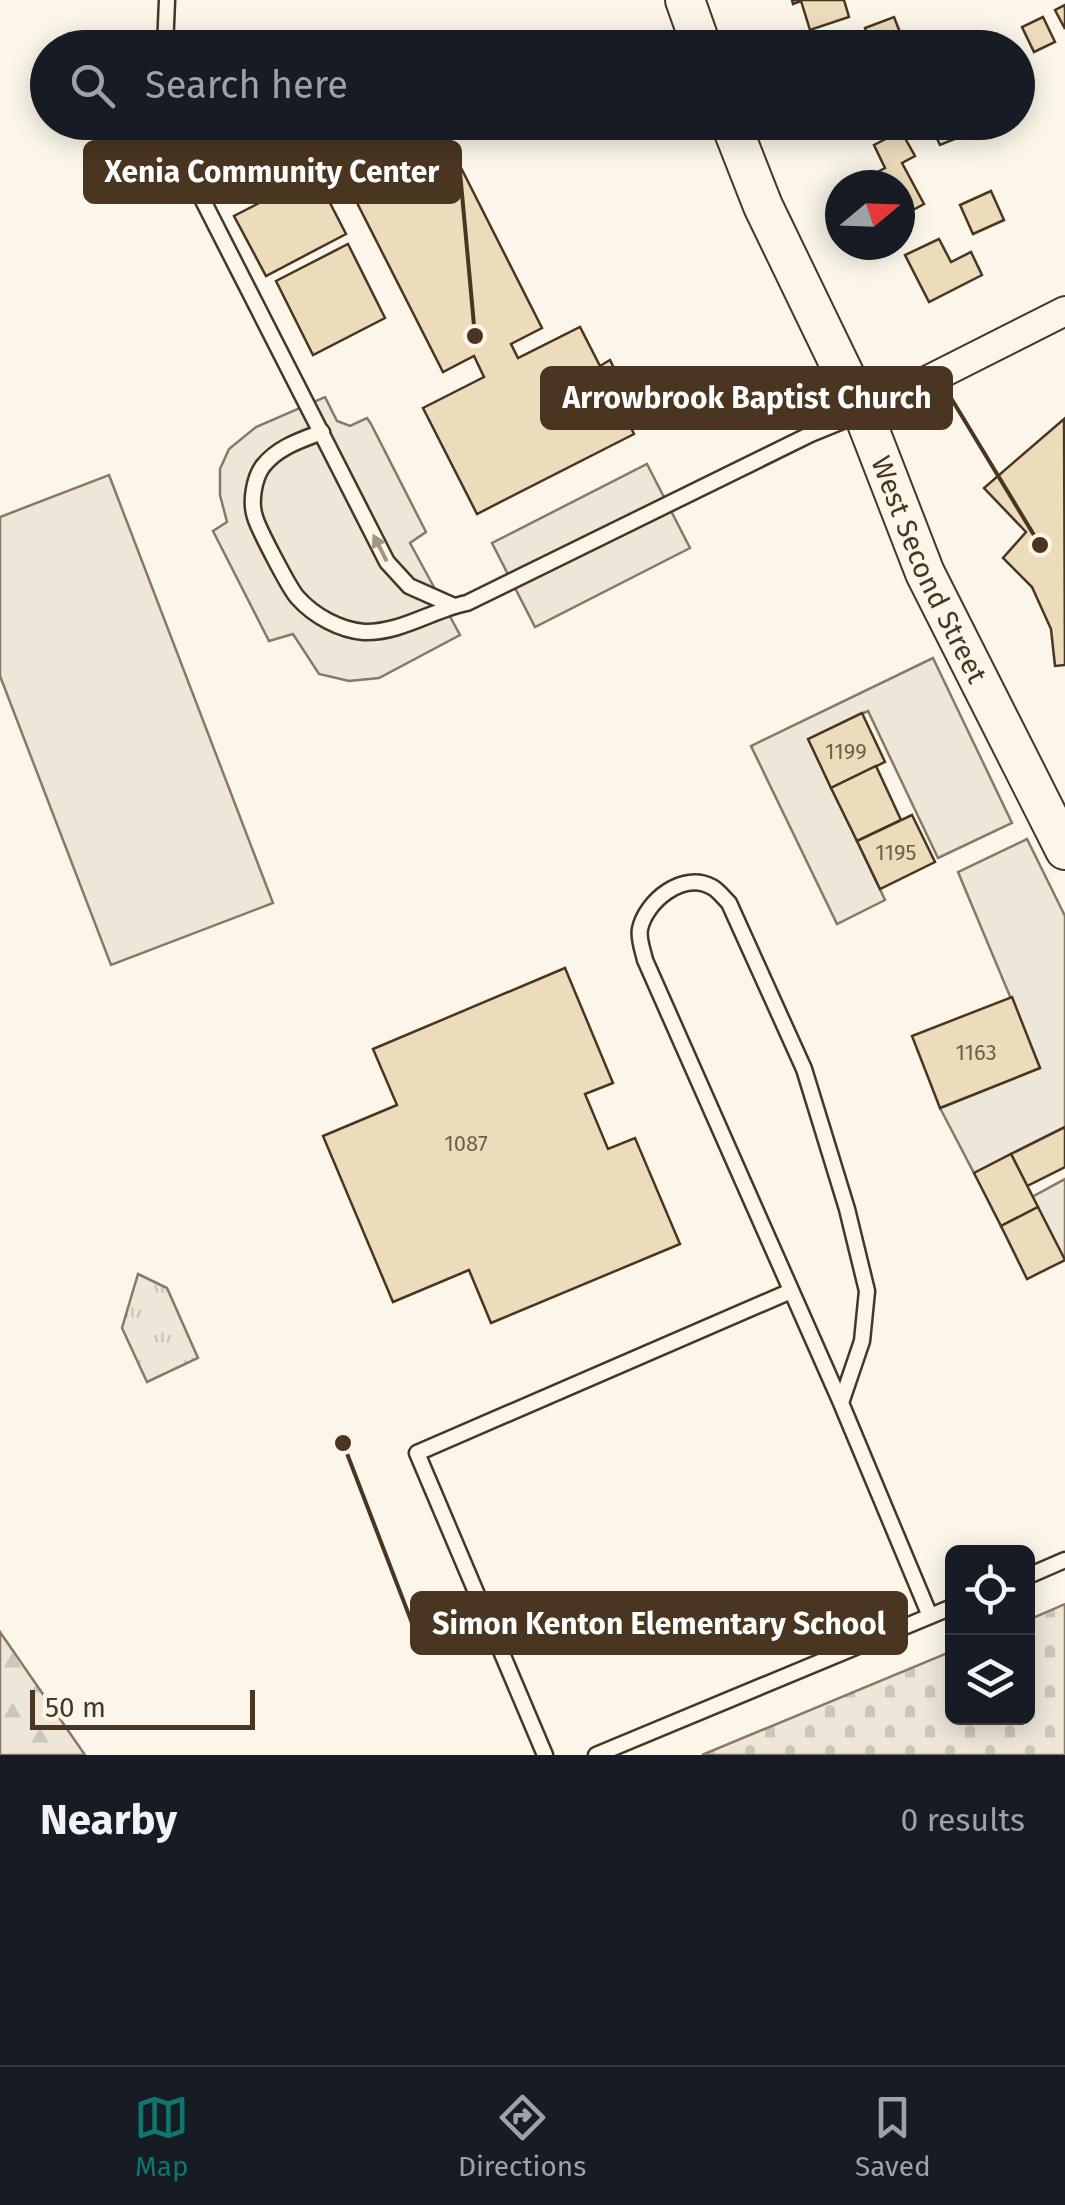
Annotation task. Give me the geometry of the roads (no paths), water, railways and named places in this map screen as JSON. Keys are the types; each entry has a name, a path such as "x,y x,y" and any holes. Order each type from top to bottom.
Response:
{"main road":[{"path":"686,0 696,30"},
{"name":"West Second Street","path":"737,140 764,206 863,414 925,573 1065,850"}],"street":[{"path":"863,414 1065,311"}],"lane":[{"path":"166,30 167,0"},
{"path":"179,140 191,177 386,562 409,586 454,606"},
{"path":"322,432 280,449 261,468 254,491 254,516 296,597 321,618 366,632 399,627 480,597 811,434 863,414"},
{"path":"841,1402 862,1341 867,1291 848,1208 804,1069 729,903 710,885 686,883 663,893 649,909 639,932 645,960 841,1402 930,1616"},
{"path":"545,1755 417,1453 791,1291"},
{"path":"1035,1573 1065,1560"},
{"path":"596,1755 945,1610"}],"place":[{"name":"Xenia Community Center","path":"475,336"},
{"name":"Arrowbrook Baptist Church","path":"1040,545"},
{"name":"Simon Kenton Elementary School","path":"343,1443"}]}
